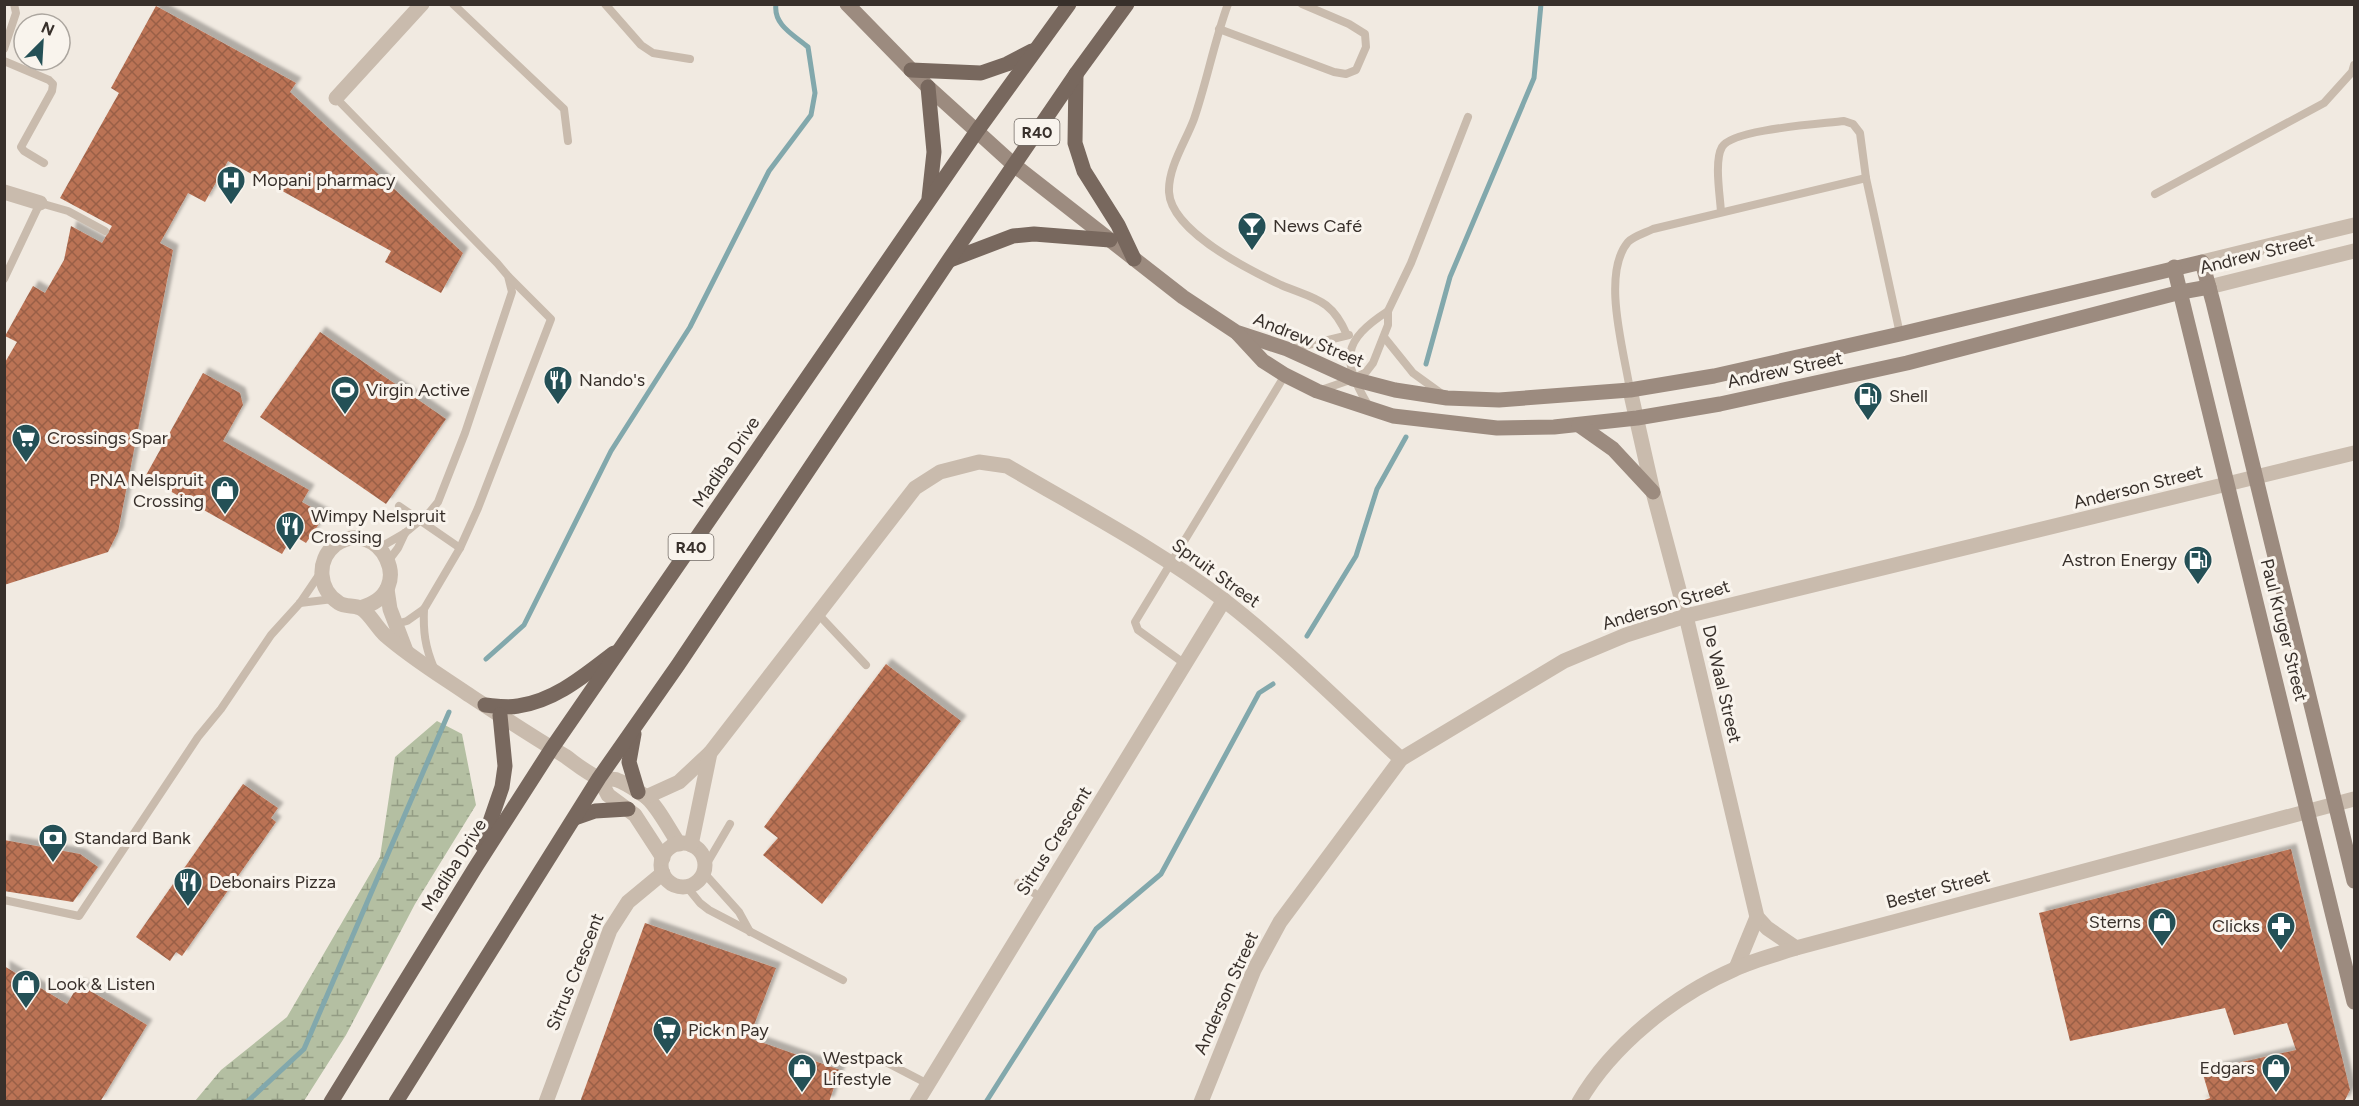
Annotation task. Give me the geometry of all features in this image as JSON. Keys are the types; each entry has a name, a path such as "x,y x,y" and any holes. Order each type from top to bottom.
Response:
{"main road":[{"name":"Andrew Street","path":"847,4 928,87 1014,165 1183,297 1236,332 1263,361 1317,391 1393,416 1497,428 1579,425 1636,418 1720,404 1907,363 2181,292 2209,287"},
{"name":"Madiba Drive","path":"331,1101 552,748 928,201 1070,4"},
{"name":"R40","path":"396,1101 599,778 949,260 1076,74 1127,4"},
{"path":"911,70 981,73 1007,64 1038,47"},
{"path":"1076,74 1075,143 1084,171 1118,225 1134,259"},
{"path":"928,87 934,152 928,201"},
{"path":"949,260 1013,236 1034,234 1110,240"},
{"name":"Andrew Street","path":"1236,332 1287,350 1353,379 1395,390 1447,398 1510,400 1630,390 1714,376 2202,262"},
{"name":"Paul Kruger Street","path":"2202,262 2355,881"},
{"name":"Paul Kruger Street","path":"2174,267 2355,1002"},
{"path":"1579,425 1613,448 1653,492"},
{"path":"485,705 518,706 549,698 578,680 625,644"},
{"path":"475,868 502,788 506,766 500,715"},
{"path":"636,725 629,762 642,795"},
{"path":"575,818 595,811 628,809"}],"street":[{"path":"336,98 422,4"},
{"path":"4,192 40,202"},
{"name":"Andrew Street","path":"2202,262 2355,225"},
{"name":"Andrew Street","path":"2209,287 2355,251"},
{"name":"De Waal Street","path":"1630,390 1757,917"},
{"name":"Anderson Street","path":"1201,1101 1264,949 1280,922 1401,759 1564,661 1626,635 1686,616 2355,453"},
{"name":"Spruit Street","path":"818,614 915,488 940,472 979,462 1007,466 1173,563 1224,600 1276,643 1401,759"},
{"path":"387,589 376,602 360,608 341,604 333,599 324,586 322,570 328,552 344,540 363,539 379,548 389,560 391,570 387,589 390,609 407,654"},
{"name":"Sitrus Crescent","path":"917,1101 1224,600"},
{"path":"360,608 407,654 437,674 599,778 617,780 642,795 685,844 702,853 705,869 700,879 687,887 672,884 635,815 608,795 599,778"},
{"path":"642,795 679,782 710,753 818,614"},
{"path":"685,844 694,827 710,753"},
{"name":"Bester Street","path":"1579,1101 1618,1050 1654,1019 1698,987 1736,968 1796,948 2308,809 2355,799"},
{"name":"Sitrus Crescent","path":"546,1101 610,930 628,902 663,866 666,851 685,844"},
{"path":"1736,968 1757,917 1796,948"}],"lane":[{"path":"4,49 16,13 14,4"},
{"path":"453,4 564,109 568,141"},
{"path":"605,4 641,45 653,53 690,59"},
{"path":"1228,4 1194,118 1172,173 1169,191 1172,208 1182,223 1211,245 1262,276 1328,306 1342,323 1347,335"},
{"path":"1219,28 1334,72 1346,74 1356,69 1366,47 1365,34 1349,24 1302,4"},
{"path":"4,61 53,84 52,91 21,147 44,163"},
{"path":"2155,194 2324,103 2352,72 2355,65"},
{"path":"336,98 551,319 478,508 460,548 424,609 406,621 395,624"},
{"path":"1317,391 1353,379 1366,372 1373,363 1388,325 1388,311 1411,263 1468,117"},
{"path":"1721,212 1719,157 1723,145 1731,138 1749,133 1844,121 1852,124 1860,133 1866,178 1900,334"},
{"path":"1630,390 1615,296 1621,253 1630,240 1653,229 1866,178"},
{"path":"4,279 40,202 68,211 105,231"},
{"path":"379,548 405,532 429,513 438,502 454,463 509,305 512,292 508,276"},
{"path":"1370,409 1353,379 1349,364 1358,334 1388,311"},
{"path":"1287,350 1358,334"},
{"path":"1384,337 1413,373 1447,398"},
{"path":"1185,664 1136,627 1135,622 1173,563 1285,375"},
{"path":"399,506 460,548"},
{"path":"389,560 405,532"},
{"path":"4,900 79,915 252,660 300,603 322,570"},
{"path":"300,603 333,599"},
{"path":"424,609 423,631 426,650 437,674"},
{"path":"818,614 866,665"},
{"path":"730,824 705,869 739,912 751,933"},
{"path":"1018,883 1042,898"},
{"path":"687,887 700,903 751,933 843,980"},
{"path":"876,1057 928,1084"}],"green space":[{"path":"437,721 462,734 476,805 415,904 346,1035 304,1101 195,1101 221,1070 287,1017 380,857 395,757"}],"building":[{"path":"156,6 296,83 290,92 463,253 441,293 385,262 391,251 228,161 205,202 188,193 160,243 173,250 118,532 108,552 4,585 4,364 17,342 5,336 33,286 45,293 64,260 71,226 102,243 112,226 60,198 119,93 111,88"},
{"path":"320,332 446,419 386,504 260,417"},
{"path":"203,373 240,393 243,405 223,441 309,490 302,502 325,515 306,543 293,535 282,554 145,477"},
{"path":"886,664 961,721 822,904 763,855 778,838 764,827"},
{"path":"243,784 278,808 271,818 276,822 182,956 176,952 170,961 136,937"},
{"path":"4,840 80,854 98,867 73,902 4,891"},
{"path":"2291,849 2350,1090 2344,1102 2199,1102 2210,1098 2202,1071 2296,1050 2287,1023 2234,1035 2225,1008 2070,1041 2039,913"},
{"path":"645,923 776,968 749,1038 840,1070 829,1102 580,1102"},
{"path":"4,966 67,1004 79,984 147,1025 100,1102 4,1102"}],"waterway":[{"path":"486,659 524,625 611,451 690,327 769,171 811,115 815,93 808,47 781,24 776,4"},
{"path":"1426,364 1450,277 1534,78 1541,4"},
{"path":"1307,636 1356,556 1377,489 1406,437"},
{"path":"986,1102 1096,929 1161,874 1259,693 1273,684"},
{"path":"247,1102 304,1049 449,712"}],"place":[{"name":"Mopani pharmacy","path":"231,206"},
{"name":"News Café","path":"1252,252"},
{"name":"Nando's","path":"558,406"},
{"name":"Virgin Active","path":"345,416"},
{"name":"Shell","path":"1868,422"},
{"name":"Crossings Spar","path":"26,464"},
{"name":"PNA Nelspruit Crossing","path":"225,516"},
{"name":"Wimpy Nelspruit Crossing","path":"290,552"},
{"name":"Astron Energy","path":"2198,586"},
{"name":"Standard Bank","path":"53,864"},
{"name":"Debonairs Pizza","path":"188,908"},
{"name":"Sterns","path":"2162,948"},
{"name":"Clicks","path":"2281,952"},
{"name":"Look & Listen","path":"26,1010"},
{"name":"Pick n Pay","path":"667,1056"},
{"name":"Westpack Lifestyle","path":"802,1094"},
{"name":"Edgars","path":"2276,1094"}]}
